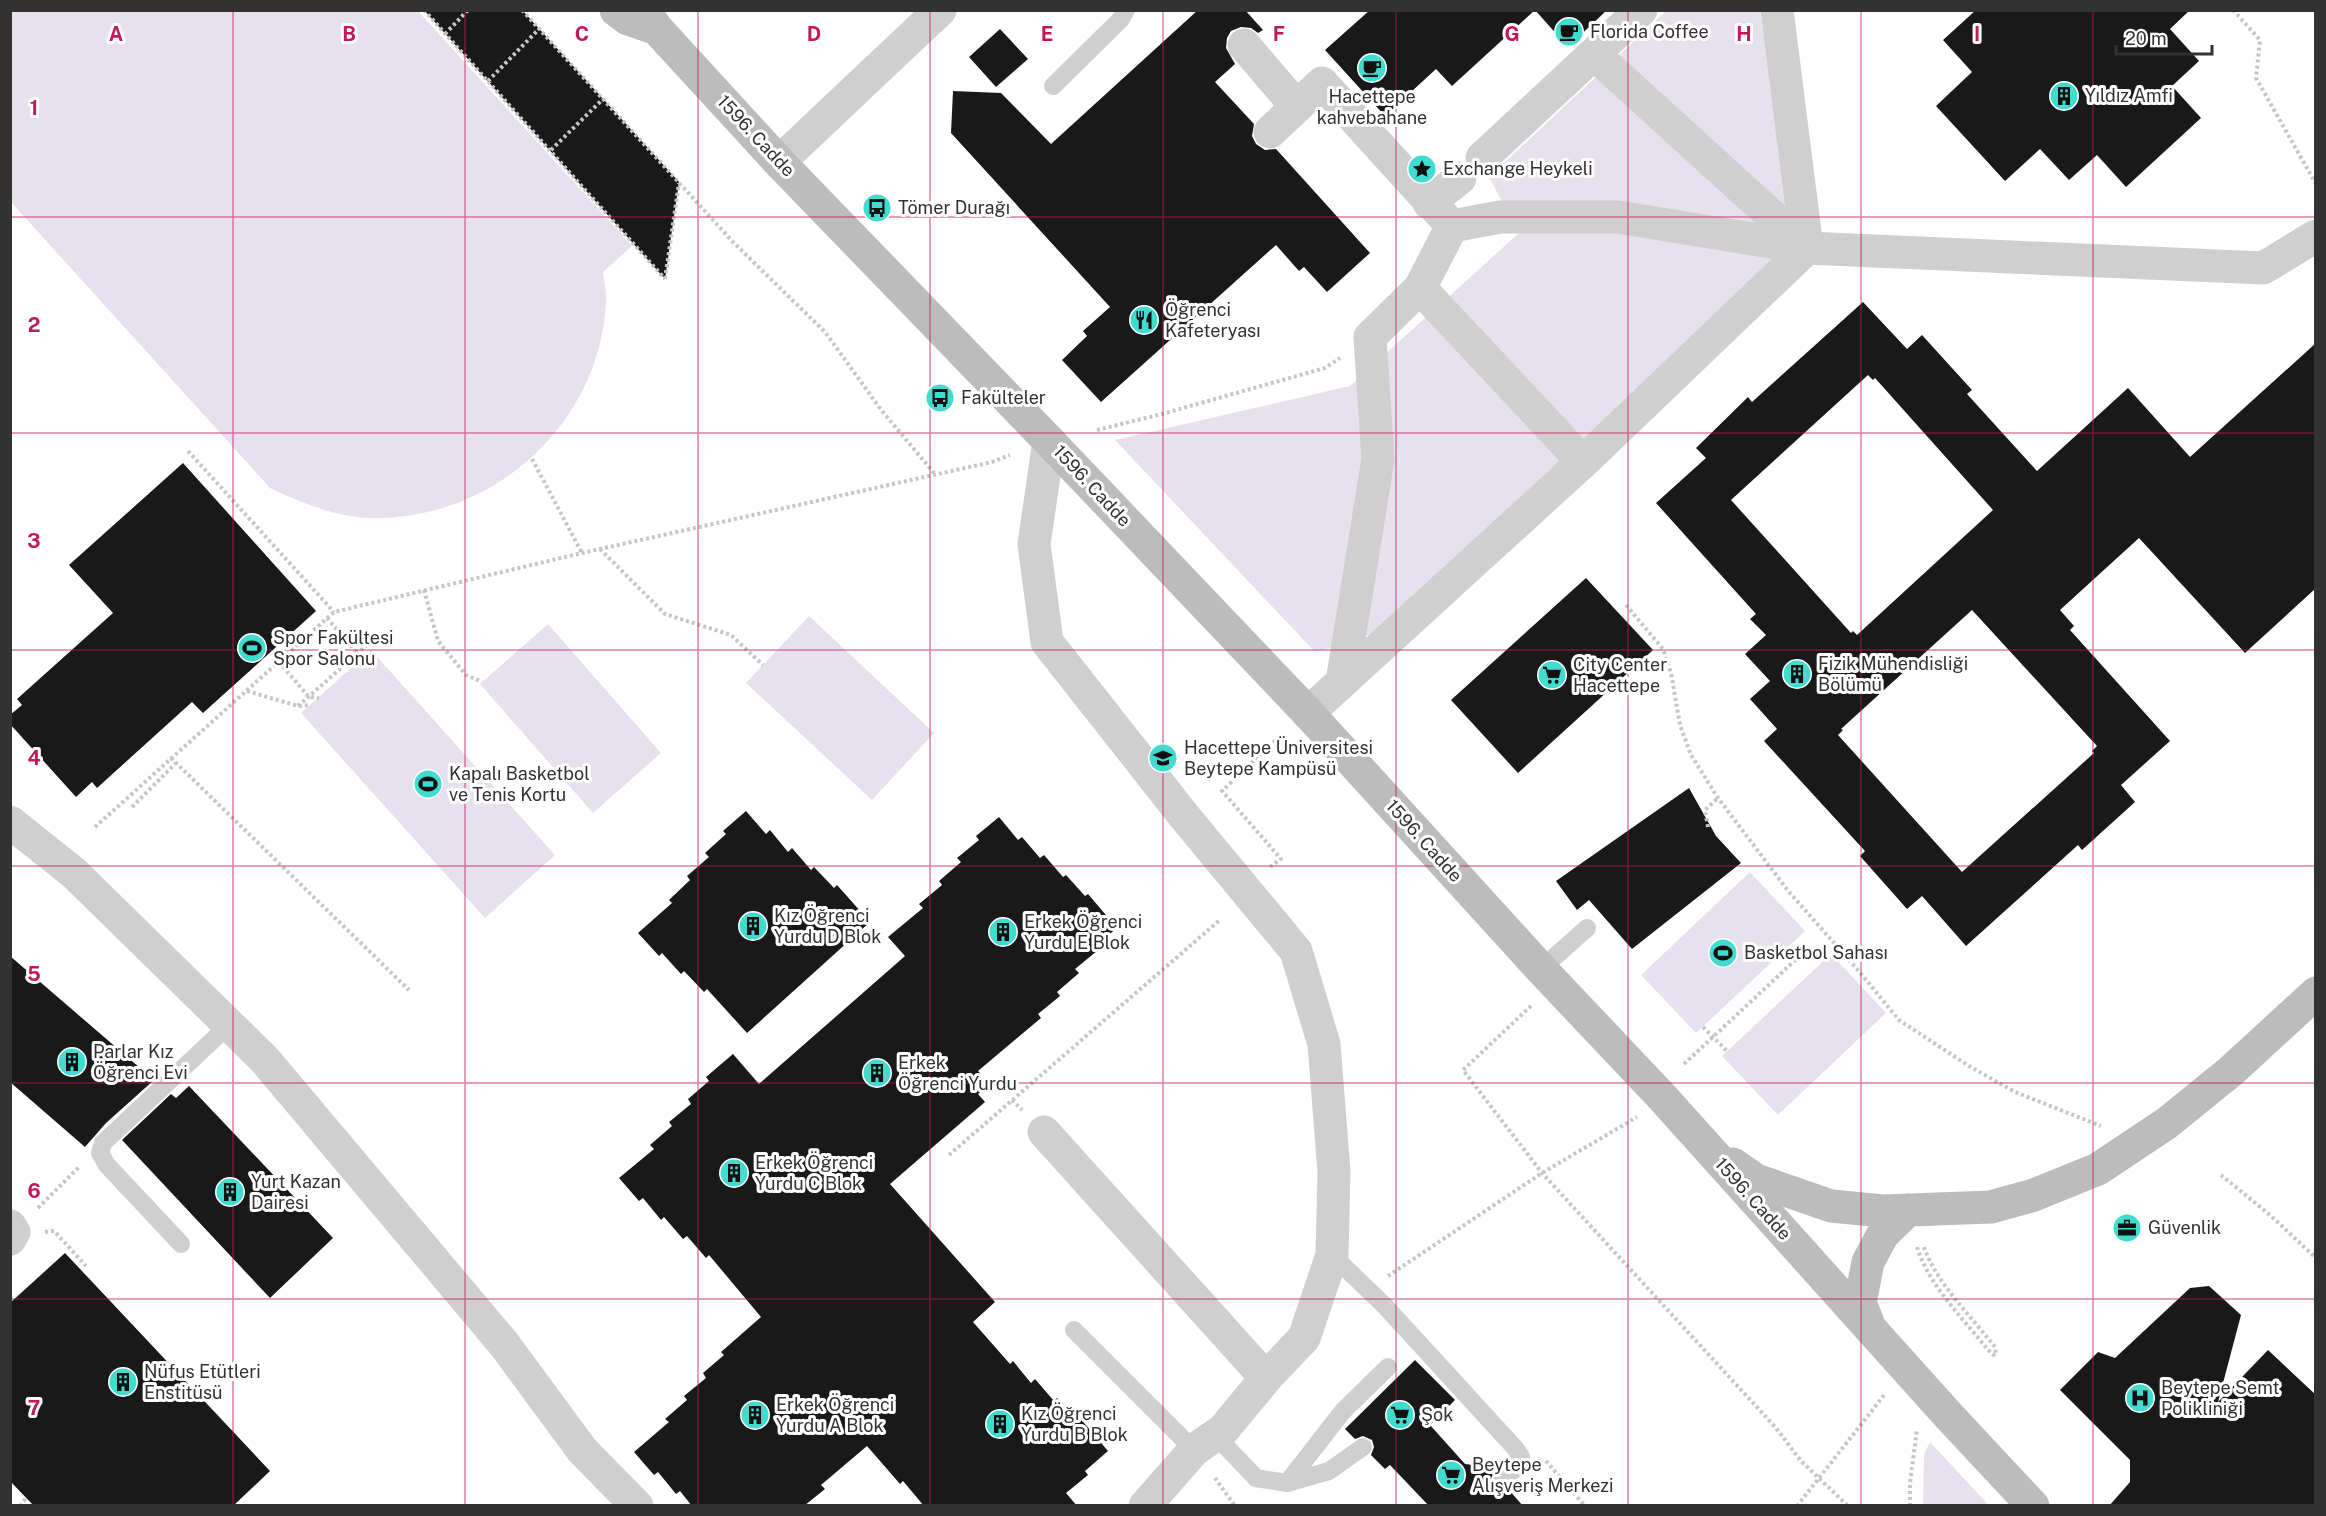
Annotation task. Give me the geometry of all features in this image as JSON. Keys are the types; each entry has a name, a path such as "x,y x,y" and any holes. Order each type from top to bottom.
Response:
{"street":[{"name":"1596. Cadde","path":"616,10 628,19 650,20 779,162 1308,713 1541,969 1707,1146 1871,1331 2033,1506"},
{"path":"779,162 940,10"},
{"path":"1429,203 1471,168 1641,10"},
{"path":"1777,10 1808,248"},
{"path":"1244,45 1297,107"},
{"path":"1594,54 1808,248"},
{"path":"1270,132 1322,83 1452,226"},
{"path":"1452,226 1500,217 1618,217 1808,248 2263,268 2316,236"},
{"path":"1342,682 1378,459 1370,337 1420,288 1452,226"},
{"path":"1308,713 1583,462 1808,248"},
{"path":"1420,288 1583,462"},
{"path":"1049,441 1034,544 1047,642 1184,816 1296,951 1324,1044 1334,1172 1332,1255 1304,1338 1222,1430 1204,1443 1145,1506"},
{"path":"10,822 74,873 264,1059 504,1344 582,1450 637,1506"},
{"path":"1707,1146 1756,1180 1831,1206 1882,1211 1991,1207 2034,1196 2098,1169 2167,1123 2311,1007"},
{"path":"1044,1132 1266,1378"},
{"path":"1871,1331 1860,1303 1868,1262 1883,1234 1908,1210"}],"lane":[{"path":"1053,86 1121,19 1126,10"},
{"path":"1541,969 1587,928"},
{"path":"181,1244 107,1165 100,1153 103,1143 229,1025"},
{"path":"1332,1255 1383,1305 1515,1448 1521,1457 1519,1465 1502,1480"},
{"path":"1074,1330 1204,1443 1256,1478 1287,1483 1329,1471 1363,1447"},
{"path":"1287,1483 1343,1411 1388,1367"}],"path":[{"path":"424,10 665,279 679,182"},
{"path":"445,34 468,10"},
{"path":"522,10 733,242 825,332 882,411 934,473"},
{"path":"2233,10 2260,40 2256,78 2316,184"},
{"path":"488,81 539,29"},
{"path":"551,150 603,99"},
{"path":"1097,430 1325,368 1370,337"},
{"path":"188,451 334,612"},
{"path":"95,827 334,612 582,553 934,473 992,462 1010,455"},
{"path":"532,459 582,553"},
{"path":"600,549 666,614 731,635 763,665"},
{"path":"424,590 438,641 466,675 482,682"},
{"path":"1626,605 1663,649 1671,673 1680,725 1690,755 1789,892 1899,1020 1969,1066 2015,1092 2110,1130"},
{"path":"327,618 358,654"},
{"path":"298,706 367,645"},
{"path":"279,662 309,697 319,698"},
{"path":"246,691 298,706 310,705"},
{"path":"1266,870 1281,859 1222,791 1280,737"},
{"path":"171,758 409,990"},
{"path":"132,807 176,763"},
{"path":"1708,827 1705,810 1719,798"},
{"path":"949,1155 1221,919"},
{"path":"1684,1064 1806,950"},
{"path":"1533,1004 1463,1070 1542,1173 1776,1428 1801,1461 1848,1506"},
{"path":"1703,1027 1727,1051"},
{"path":"1384,1278 1542,1173 1638,1116"},
{"path":"12,1233 103,1143"},
{"path":"2222,1175 2316,1258"},
{"path":"54,1231 86,1266"},
{"path":"1917,1247 1922,1263 1938,1287 1996,1357 1995,1347 1944,1282 1924,1247"},
{"path":"1797,1506 1887,1391"},
{"path":"1910,1506 1910,1483 1918,1424"},
{"path":"1542,1456 1585,1506"},
{"path":"1215,1478 1235,1506"},
{"path":"20,1506 26,1498"}],"shaded area":[{"path":"10,11 418,11 632,246 603,272 606,303 599,348 583,389 560,426 531,458 496,484 457,503 415,515 370,518 344,515 306,504 270,488 11,202"},
{"path":"1666,11 1760,11 1791,213 1777,264 1378,630 1348,645 1314,651 1115,440 1350,386 1519,233 1489,177"},
{"path":"809,616 934,733 872,800 746,683"},
{"path":"548,624 661,753 593,813 480,684"},
{"name":"Kapalı Basketbol ve Tenis Kortu","path":"371,650 555,855 485,918 301,713"},
{"name":"Basketbol Sahası","path":"1750,872 1805,931 1696,1033 1641,975"},
{"name":"Basketbol Sahası","path":"1831,954 1886,1013 1778,1115 1722,1056"},
{"path":"1930,1442 1988,1505 1923,1505 1924,1454"}],"building":[{"path":"424,10 522,10 679,182 665,279"},
{"path":"1198,10 1245,10 1263,30 1258,33 1251,28 1241,27 1231,31 1227,38 1226,48 1235,64 1215,82 1254,124 1252,136 1256,144 1265,150 1276,149 1370,253 1327,292 1304,267 1299,271 1276,245 1101,402 1062,360 1087,336 1083,331 1110,307 951,133 953,91 1001,93 1051,144"},
{"path":"1370,10 1535,10 1452,86 1436,69 1385,116 1325,50"},
{"name":"Florida Coffee","path":"1535,10 1607,10 1568,47"},
{"name":"Yıldız Amfi","path":"1976,10 2190,10 2170,29 2199,61 2172,86 2201,118 2126,187 2097,155 2069,180 2040,149 2005,181 1936,106 1972,72 1943,40"},
{"path":"1000,29 1028,59 996,87 969,57"},
{"path":"1863,302 1907,349 1922,335 1972,390 1967,394 2037,471 2128,388 2190,457 2316,343 2316,588 2245,653 2139,538 2060,610 2074,626 2070,630 2170,741 2121,785 2135,802 2082,850 2078,845 1966,946 1922,896 1907,909 1860,856 1865,851 1764,741 1777,729 1750,699 1770,681 1745,654 1766,635 1750,619 1756,614 1656,503 1706,458 1696,448 1748,397 1752,402","holes":["1868,375 1873,380 1875,378 1993,510 1857,635 1853,631 1851,633 1731,500","1972,610 2097,746 2092,751 2094,753 1962,872 1838,735 1843,730 1841,729"]},
{"path":"183,463 316,611 203,713 192,702 97,788 92,782 76,797 10,724 10,715 22,705 17,699 113,613 69,565"},
{"name":"City Center Hacettepe","path":"1586,578 1653,650 1518,773 1451,700"},
{"path":"1689,788 1716,836 1741,863 1632,949 1589,900 1577,910 1556,881"},
{"name":"Kız Öğrenci Yurdu D Blok","path":"746,811 766,834 770,830 788,852 792,848 811,870 814,867 834,888 837,885 870,922 747,1033 707,989 704,992 684,971 681,974 662,953 659,956 638,933 672,903 669,900 690,880 687,876 709,857 705,853 726,834 723,831"},
{"path":"999,817 1018,840 1022,837 1040,858 1044,855 1063,877 1066,875 1085,896 1088,894 1117,928 1094,947 1097,951 1075,969 1079,973 1057,992 1060,996 1038,1014 1041,1018 978,1071 981,1074 977,1078 985,1088 978,1094 985,1102 890,1184 995,1302 973,1322 1010,1364 1013,1361 1031,1383 1035,1379 1054,1401 1057,1398 1076,1420 1079,1417 1108,1451 1085,1471 1088,1475 1066,1493 1077,1506 924,1506 903,1481 900,1484 867,1446 821,1485 825,1489 804,1506 692,1506 680,1491 676,1494 658,1472 654,1475 634,1452 669,1422 665,1419 687,1400 684,1396 706,1378 703,1373 724,1355 721,1352 761,1317 709,1255 706,1258 687,1236 683,1239 664,1217 661,1220 643,1198 639,1201 619,1178 654,1149 650,1145 672,1126 669,1122 691,1104 688,1099 709,1081 706,1077 733,1054 759,1084 905,956 888,937 923,908 919,904 942,885 939,881 961,862 957,858 979,840 976,836"},
{"name":"Parlar Kız Öğrenci Evi","path":"10,956 154,1080 106,1123 85,1147 10,1082"},
{"name":"Yurt Kazan Dairesi","path":"189,1086 333,1238 270,1298 122,1140 171,1094 176,1098"},
{"name":"Nüfus Etütleri Enstitüsü","path":"65,1253 270,1471 233,1506 34,1506 10,1481 10,1303"},
{"name":"Beytepe Semt Polikliniği","path":"2209,1286 2241,1315 2218,1402 2268,1350 2316,1395 2316,1506 2109,1506 2130,1482 2130,1460 2060,1390 2098,1352 2115,1358 2190,1288"},
{"path":"1415,1360 1455,1400 1430,1425 1465,1464 1490,1467 1494,1473 1491,1478 1493,1488 1499,1492 1509,1490 1523,1506 1429,1506 1390,1465 1385,1469 1371,1455 1374,1447 1372,1440 1363,1436 1355,1439 1345,1429"}],"place":[{"name":"Florida Coffee","path":"1569,32"},
{"name":"Hacettepe kahvebahane","path":"1372,68"},
{"name":"Yıldız Amfi","path":"2064,96"},
{"name":"Exchange Heykeli","path":"1422,169"},
{"name":"Tömer Durağı","path":"877,208"},
{"name":"Öğrenci Kafeteryası","path":"1144,320"},
{"name":"Fakülteler","path":"940,398"},
{"name":"Spor Fakültesi Spor Salonu","path":"252,648"},
{"name":"Fizik Mühendisliği Bölümü","path":"1797,674"},
{"name":"City Center Hacettepe","path":"1552,675"},
{"name":"Hacettepe Üniversitesi Beytepe Kampüsü","path":"1163,758"},
{"name":"Kapalı Basketbol ve Tenis Kortu","path":"428,784"},
{"name":"Kız Öğrenci Yurdu D Blok","path":"753,926"},
{"name":"Erkek Öğrenci Yurdu E Blok","path":"1003,932"},
{"name":"Basketbol Sahası","path":"1723,953"},
{"name":"Parlar Kız Öğrenci Evi","path":"72,1062"},
{"name":"Erkek Öğrenci Yurdu","path":"877,1073"},
{"name":"Erkek Öğrenci Yurdu C Blok","path":"734,1173"},
{"name":"Yurt Kazan Dairesi","path":"230,1192"},
{"name":"Güvenlik","path":"2127,1228"},
{"name":"Nüfus Etütleri Enstitüsü","path":"123,1382"},
{"name":"Beytepe Semt Polikliniği","path":"2140,1398"},
{"name":"Erkek Öğrenci Yurdu A Blok","path":"755,1415"},
{"name":"Şok","path":"1400,1415"},
{"name":"Kız Öğrenci Yurdu B Blok","path":"1000,1424"},
{"name":"Beytepe Alışveriş Merkezi","path":"1451,1475"}]}
